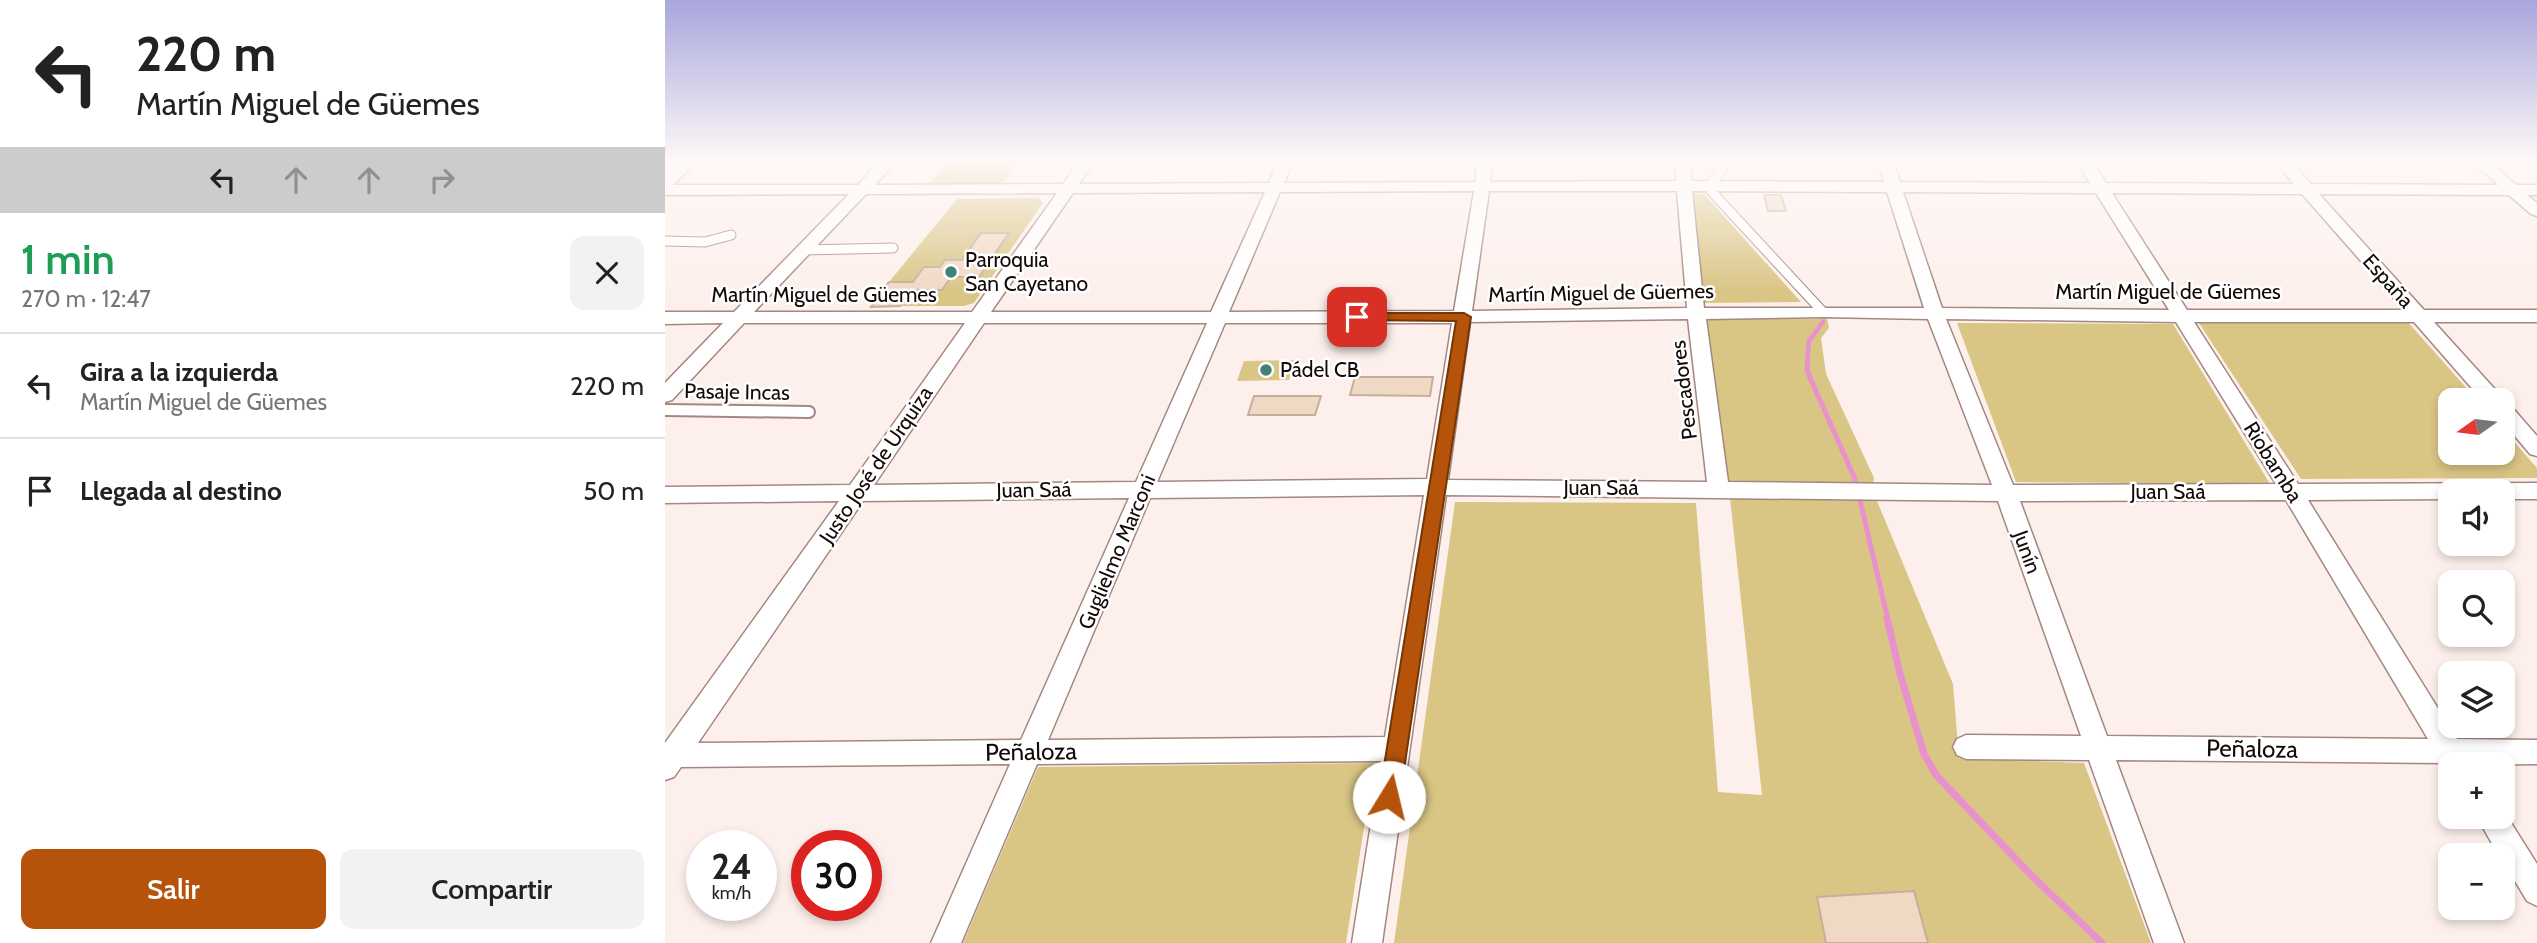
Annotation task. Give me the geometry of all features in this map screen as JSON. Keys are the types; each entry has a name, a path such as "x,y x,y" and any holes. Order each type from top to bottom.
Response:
{"street":[{"path":"665,395 847,205"},
{"name":"Justo José de Urquiza","path":"668,759 1057,205"},
{"name":"Guglielmo Marconi","path":"946,943 1267,205"},
{"path":"1367,943 1480,205"},
{"name":"Pescadores","path":"1687,205 1696,314 1718,489"},
{"name":"Junín","path":"1900,205 1935,313 2006,494 2169,943"},
{"name":"Riobamba","path":"2112,205 2292,492 2450,752"},
{"name":"España","path":"2320,205 2483,388"},
{"name":"Martín Miguel de Güemes","path":"665,318 1464,317 1822,312 2537,316"},
{"path":"2515,424 2537,449"},
{"name":"Juan Saá","path":"665,495 1438,487 2006,494 2537,491"},
{"name":"Peñaloza","path":"1966,747 2098,746 2438,757"},
{"name":"Peñaloza","path":"668,759 1397,749"},
{"name":"Peñaloza","path":"2515,753 2537,752"},
{"path":"2498,829 2537,891"}],"lane":[{"path":"1724,205 1822,312"},
{"path":"665,242 705,242 731,235"},
{"path":"804,250 893,248"},
{"name":"Pasaje Incas","path":"665,410 809,412"}],"shaded area":[{"path":"952,205 1042,205 974,303 964,306 900,306 912,290 942,290 951,277 979,277 1008,233 981,233 962,260 946,260 940,267 924,267 913,282 889,282"},
{"path":"1693,205 1714,205 1801,302 1704,303"},
{"path":"1705,319 1827,319 1829,328 1821,338 1826,374 1874,478 1873,483 1724,481"},
{"path":"2197,320 2406,320 2466,388 2438,388 2438,466 2515,466 2515,443 2537,468 2537,478 2301,479"},
{"path":"1957,323 2173,324 2270,484 2016,482"},
{"name":"Pádel CB","path":"1295,360 1289,380 1237,381 1244,361"},
{"path":"1730,498 1877,501 1953,684 1959,758 2084,763 2151,943 1394,943 1455,502 1696,503 1718,792 1762,795"},
{"path":"1374,763 1346,943 963,943 1038,767"}],"building":[{"path":"1767,205 1784,205 1786,211 1768,211"},
{"name":"Parroquia San Cayetano","path":"981,233 1009,233 979,277 951,277 942,290 912,290 900,306 871,307 889,282 913,282 924,267 940,267 945,260 962,260"},
{"path":"1355,377 1433,377 1430,396 1350,395"},
{"path":"1254,396 1321,396 1315,415 1248,415"},
{"path":"1914,891 1928,943 1826,943 1817,897"}],"waterway":[{"path":"1807,364 1809,341 1823,322"},
{"path":"1808,363 1807,371 1855,479 1888,620"},
{"path":"1887,618 1900,674 1924,754 1936,775 2031,875 2102,943"}],"place":[{"name":"Parroquia San Cayetano","path":"951,272"},
{"name":"Pádel CB","path":"1266,370"}],"route":[{"path":"1357,317 1464,317 1389,797"}]}
